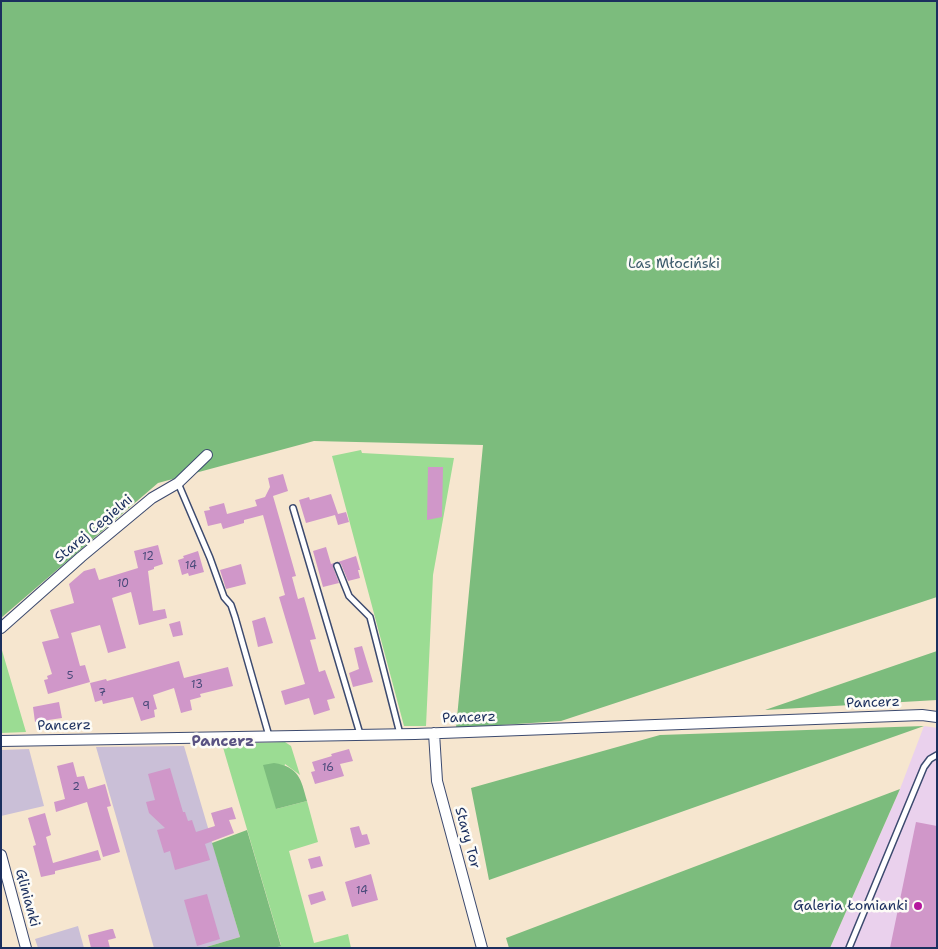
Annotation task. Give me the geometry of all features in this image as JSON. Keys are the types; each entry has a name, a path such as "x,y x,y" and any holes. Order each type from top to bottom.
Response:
{"street":[{"name":"Starej Cegielni","path":"1,628 144,504 178,484 207,455"},
{"name":"Pancerz","path":"1,741 400,734 922,715 937,717"},
{"name":"Stary Tor","path":"434,733 437,781 482,948"},
{"name":"Glinianki","path":"1,855 26,948"}],"lane":[{"path":"178,484 210,558 224,597 231,605 236,617 269,736"},
{"path":"294,508 360,734"},
{"path":"337,566 349,596 370,617 400,734"},
{"path":"849,948 924,767 930,759 937,755"}],"shaded area":[{"path":"924,726 937,728 937,948 830,948 900,789"},
{"path":"184,746 240,937 203,948 154,948 96,747"},
{"path":"29,749 44,806 1,816 1,750"},
{"path":"78,926 84,948 38,948 35,939"}],"green space":[{"name":"Las Młociński","path":"1,1 937,1 937,597 561,721 456,728 483,445 314,441 158,483 1,618"},
{"path":"361,450 362,453 454,458 433,575 426,726 404,726 332,456"},
{"path":"1,647 26,732 1,733"},
{"path":"937,651 937,700 765,710"},
{"path":"924,726 489,880 471,788 660,735"},
{"path":"285,742 291,746 300,775 285,764 276,809 307,801 318,842 289,851 314,943 348,934 351,948 274,948 281,945 222,744"},
{"path":"274,763 289,768 298,775 307,801 276,809 263,765"},
{"path":"900,789 830,948 509,948 506,938"},
{"path":"247,830 281,946 274,948 203,948 240,937 212,843"}],"building":[{"path":"428,467 443,467 442,517 427,520"},
{"path":"283,474 288,491 273,496 296,576 292,577 298,599 304,597 316,639 310,640 319,672 325,670 335,698 327,700 330,710 314,715 309,698 285,705 281,691 305,684 279,597 285,595 263,515 244,520 244,523 223,529 221,523 208,526 204,511 210,510 209,507 224,503 227,514 257,506 255,500 265,497 270,487 268,478"},
{"path":"331,494 338,514 346,512 349,522 338,525 335,515 306,523 299,500 309,497 310,500"},
{"path":"158,545 163,564 148,571 153,611 165,609 167,618 139,625 131,592 112,598 126,648 108,653 100,625 71,633 80,666 85,665 90,682 48,694 44,680 48,679 47,676 52,674 42,642 59,638 50,610 74,603 69,584 84,571 95,568 99,580 138,568 134,551"},
{"path":"326,547 331,564 334,563 333,567 339,583 323,587 313,551"},
{"path":"198,551 204,572 189,576 188,573 182,575 178,560 184,558 183,556"},
{"path":"356,556 360,578 348,581 341,564 338,562"},
{"path":"241,564 246,584 226,589 220,570"},
{"path":"265,617 273,643 258,647 252,621"},
{"path":"180,621 183,635 173,637 169,624"},
{"path":"362,646 373,682 353,687 349,673 359,669 354,648"},
{"path":"179,661 184,678 228,667 233,686 200,694 201,697 190,700 192,710 181,713 174,688 153,695 157,709 154,710 155,717 141,721 133,697 103,704 102,700 95,702 90,683 106,679 107,681"},
{"path":"59,702 62,718 35,722 33,707"},
{"path":"349,749 353,761 340,764 344,776 315,784 311,772 315,771 312,762"},
{"path":"73,762 77,777 84,776 88,789 105,784 111,806 107,807 120,852 103,857 87,802 56,812 54,802 65,799 57,766"},
{"path":"170,768 183,812 185,812 188,821 192,820 196,832 215,826 211,813 232,807 236,819 229,820 234,833 205,844 210,860 175,870 170,851 164,853 157,830 165,828 149,813 146,802 155,800 148,774"},
{"path":"45,813 51,835 46,837 53,863 98,850 101,860 55,871 55,874 41,877 33,846 36,845 28,818"},
{"name":"Galeria Łomianki","path":"916,822 937,826 937,948 890,948"},
{"path":"359,826 362,835 367,834 370,844 355,848 350,828"},
{"path":"320,856 323,866 311,869 308,859"},
{"path":"371,874 378,900 352,907 345,882"},
{"path":"323,891 326,900 311,905 308,895"},
{"path":"207,894 220,939 197,946 184,900"},
{"path":"113,929 116,938 108,940 110,948 91,948 88,935"}],"place":[{"name":"Galeria Łomianki","path":"918,906"}],"district":[{"name":"Pancerz","path":"223,742"}]}
